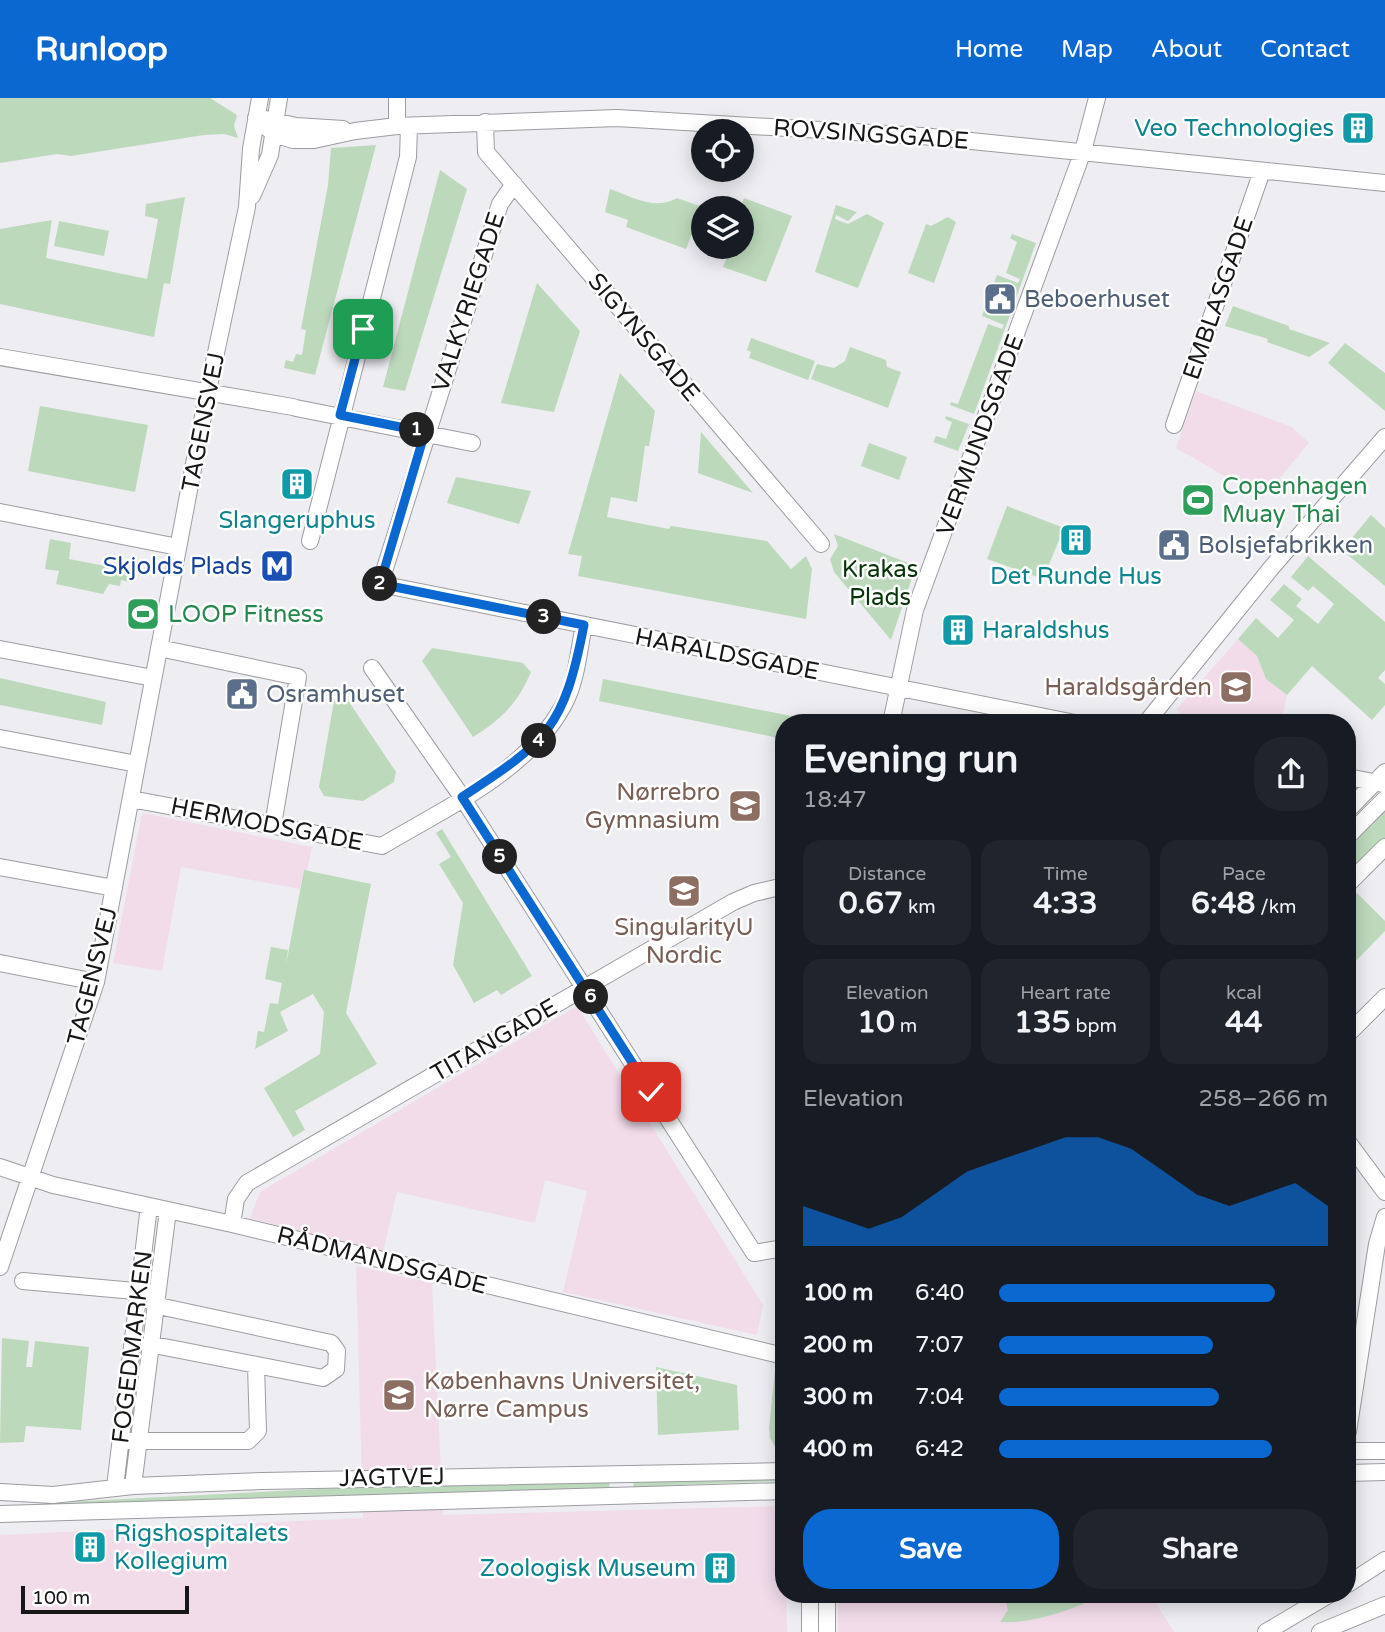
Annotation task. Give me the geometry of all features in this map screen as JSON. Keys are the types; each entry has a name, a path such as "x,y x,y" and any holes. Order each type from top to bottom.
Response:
{"street":[{"name":"TAGENSVEJ","path":"0,1267 96,982 207,395 247,207 260,98"},
{"name":"TAGENSVEJ","path":"247,207 270,155 279,98"},
{"path":"310,541 408,157 397,98"},
{"name":"VERMUNDSGADE","path":"893,714 915,610 1083,151 1097,98"},
{"name":"ROVSINGSGADE","path":"256,118 275,127 355,131 403,126 617,118 904,135 1385,183"},
{"name":"SIGYNSGADE","path":"485,122 486,152 821,544"},
{"name":"EMBLASGADE","path":"1174,425 1262,172"},
{"name":"VALKYRIEGADE","path":"380,584 425,432 499,204 514,184"},
{"path":"0,357 207,395 226,395 340,415 472,443"},
{"path":"1153,714 1272,567 1385,437"},
{"path":"0,512 178,547"},
{"name":"HARALDSGADE","path":"380,584 898,688 1003,714"},
{"name":"HERMODSGADE","path":"131,799 382,846 518,761 544,735 568,696 584,625"},
{"path":"159,648 298,677 273,825"},
{"path":"0,649 153,677"},
{"path":"372,668 462,797 754,1253 775,1250"},
{"path":"0,738 137,764"},
{"path":"1356,778 1382,780"},
{"path":"1356,803 1382,780"},
{"path":"1356,828 1385,799"},
{"path":"1356,876 1385,847"},
{"path":"0,867 114,888"},
{"name":"TITANGADE","path":"232,1224 236,1199 247,1183 733,902 775,888"},
{"path":"0,963 96,982"},
{"path":"1356,1026 1385,997"},
{"path":"1356,1157 1385,1192"},
{"name":"RÅDMANDSGADE","path":"0,1167 31,1178 775,1354"},
{"name":"FOGEDMARKEN","path":"114,1487 128,1442 149,1344 149,1206"},
{"name":"FOGEDMARKEN","path":"132,1486 128,1442 149,1297 168,1210"},
{"path":"1356,1380 1377,1244 1385,1217"},
{"path":"23,1281 149,1297 331,1343 338,1361 336,1369 323,1378 149,1344"},
{"path":"128,1442 248,1441 258,1431 256,1366"},
{"path":"1356,1451 1385,1451"},
{"name":"JAGTVEJ","path":"0,1492 53,1495 132,1486 554,1473 775,1471"},
{"path":"1356,1473 1385,1472"},
{"name":"JAGTVEJ","path":"0,1514 775,1491"},
{"path":"1356,1579 1385,1560"},
{"path":"810,1603 810,1632"},
{"path":"827,1603 827,1632"},
{"path":"1265,1632 1315,1603"},
{"path":"1320,1632 1385,1605"}],"shaded area":[{"path":"1196,391 1292,427 1309,443 1263,498 1176,448"},
{"name":"Haraldsgården","path":"1238,639 1257,656 1266,679 1287,695 1283,714 1180,714 1177,709"},
{"path":"142,813 312,847 300,889 181,867 162,971 113,963"},
{"path":"577,1006 763,1305 757,1335 563,1292 587,1191 545,1180 535,1223 397,1192 383,1252 250,1218 260,1192"},
{"name":"Københavns Universitet, Nørre Campus","path":"356,1266 432,1283 443,1515 775,1506 775,1603 786,1603 787,1632 0,1632 0,1535 363,1518"},
{"path":"838,1603 1156,1603 1174,1632 838,1632"}],"green space":[{"path":"0,98 210,98 237,115 234,126 238,138 224,134 204,135 71,156 57,154 0,163"},
{"path":"376,145 315,375 284,368 286,360 293,362 296,354 302,355 306,330 301,329 328,185 331,148"},
{"path":"440,170 467,189 405,391 383,387"},
{"path":"610,189 652,203 669,202 677,198 691,203 691,236 686,249 626,227 628,220 605,212"},
{"path":"185,197 170,284 164,283 154,337 0,304 0,229 52,220 46,258 147,279 158,219 145,216 146,204"},
{"path":"754,202 792,216 766,282 723,267 726,259 754,259"},
{"path":"836,205 857,212 848,221 836,215 835,219 848,224 867,214 884,223 858,288 815,272"},
{"path":"948,217 956,222 934,283 908,273 926,224 931,226"},
{"path":"59,221 109,231 104,256 54,246"},
{"path":"1012,234 1036,243 974,414 950,405 951,402 958,404 988,324 1002,329 1004,325 982,316 997,275 1018,283 1020,279 1006,273 1017,242 1010,238"},
{"path":"537,283 580,331 554,412 501,403"},
{"path":"1233,306 1330,343 1309,357 1267,342 1268,339 1225,326"},
{"path":"751,338 815,361 808,380 749,358 751,352 747,350"},
{"path":"1345,343 1385,373 1385,411 1328,363"},
{"path":"850,347 886,360 887,367 901,372 888,408 811,379 817,364 834,368 845,361"},
{"path":"620,373 655,411 649,446 645,446 637,502 611,497 607,517 669,529 671,526 767,541 791,569 806,556 812,569 806,619 578,576 582,556 568,554"},
{"path":"40,406 148,425 135,492 28,471"},
{"path":"946,416 969,424 958,451 933,442 936,436 946,439 952,422 945,419"},
{"path":"701,432 753,493 698,473"},
{"path":"869,443 907,457 899,480 861,466"},
{"path":"456,477 531,491 519,524 447,503"},
{"path":"1007,506 1064,528 1043,579 987,559"},
{"path":"1371,515 1385,528 1385,586 1342,550"},
{"name":"Krakas Plads","path":"834,534 916,566 891,640 834,572 830,559 838,546"},
{"path":"50,539 71,543 69,559 131,571 129,582 121,580 120,586 109,584 103,594 56,584 59,571 45,569"},
{"path":"1308,556 1385,622 1385,670 1378,678 1385,684 1385,705 1372,720 1312,666 1287,695 1266,679 1257,656 1238,639 1256,618 1278,638 1294,620 1270,600 1284,584 1302,599 1296,606 1318,624 1334,604 1313,586 1308,591 1291,577"},
{"path":"432,648 523,663 531,672 508,710 473,737 422,661"},
{"path":"0,678 106,702 102,725 0,705"},
{"path":"603,679 780,714 775,714 775,737 599,701"},
{"path":"345,696 396,772 394,782 363,801 324,796 319,787 334,701"},
{"path":"1385,810 1385,840 1356,868 1356,837"},
{"path":"442,829 532,976 501,995 497,990 474,1003 453,965 463,903 439,864 451,857 436,833"},
{"path":"304,870 371,884 346,1013 377,1064 295,1111 305,1130 293,1137 264,1088 320,1054 324,1012 313,994 280,1012 288,1031 255,1049 258,1031 264,1032 270,1003 278,1004 282,983 265,979 271,947 288,950 286,965"},
{"path":"1356,894 1385,921 1385,931 1356,961"},
{"path":"2,1338 29,1341 26,1367 32,1367 35,1341 89,1347 81,1430 26,1426 24,1442 0,1443"},
{"path":"656,1367 737,1385 739,1430 658,1435"},
{"path":"775,1371 775,1447 769,1428"},
{"path":"775,1477 775,1481 675,1485 634,1490 633,1479"},
{"path":"609,1479 610,1489 100,1504 65,1502 359,1487"},
{"path":"1006,1603 1085,1603 1027,1621 1000,1622 1008,1610"}],"place":[{"name":"Veo Technologies","path":"1358,128"},
{"name":"Beboerhuset","path":"1000,299"},
{"name":"Slangeruphus","path":"297,484"},
{"name":"Copenhagen Muay Thai","path":"1198,500"},
{"name":"Det Runde Hus","path":"1076,540"},
{"name":"Bolsjefabrikken","path":"1174,545"},
{"name":"Skjolds Plads","path":"277,566"},
{"name":"LOOP Fitness","path":"143,614"},
{"name":"Haraldshus","path":"958,630"},
{"name":"Haraldsgården","path":"1236,687"},
{"name":"Osramhuset","path":"242,694"},
{"name":"Nørrebro Gymnasium","path":"745,806"},
{"name":"SingularityU Nordic","path":"684,891"},
{"name":"Københavns Universitet, Nørre Campus","path":"399,1395"},
{"name":"Rigshospitalets Kollegium","path":"90,1547"},
{"name":"Zoologisk Museum","path":"720,1568"}],"route":[{"path":"363,329 340,415 425,432 380,584 584,625 575,674 568,696 556,719 518,761 462,797 651,1092"}]}
